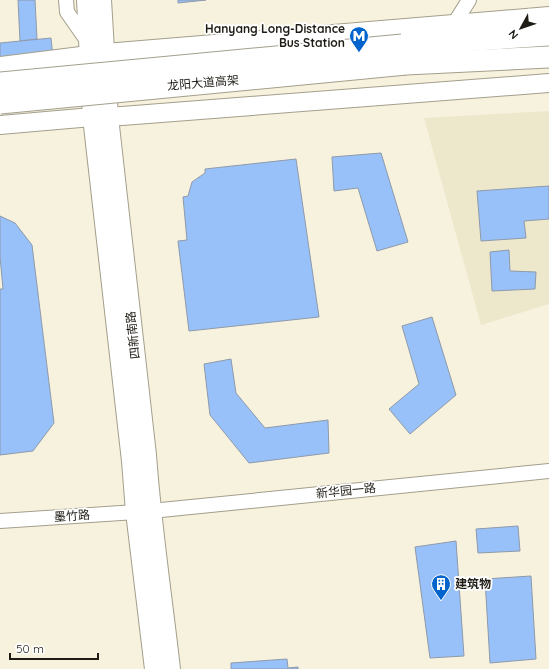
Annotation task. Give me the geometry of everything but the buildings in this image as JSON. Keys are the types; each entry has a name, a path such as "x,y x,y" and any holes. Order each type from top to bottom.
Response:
{"highway":[{"path":"404,54 549,35"},
{"path":"404,54 549,57"},
{"name":"龙阳大道高架","path":"0,83 404,54"},
{"name":"龙阳大道高架","path":"0,103 404,54"}],"main road":[{"name":"四新南路","path":"86,0 94,50 101,117 131,461 162,586 171,669"},
{"name":"四新南路","path":"94,50 102,0"},
{"path":"0,66 94,50 549,16"},
{"path":"0,125 549,83"},
{"name":"四新南路","path":"143,512 154,669"}],"street":[{"path":"66,0 67,12 94,50"},
{"path":"454,24 469,0"},
{"name":"新华园一路","path":"143,512 549,471"},
{"name":"墨竹路","path":"0,521 143,512"}],"shaded area":[{"path":"549,111 549,304 481,325 424,118"}],"place":[{"name":"Hanyang Long-Distance Bus Station","path":"359,53"},
{"name":"建筑物","path":"441,601"}]}
